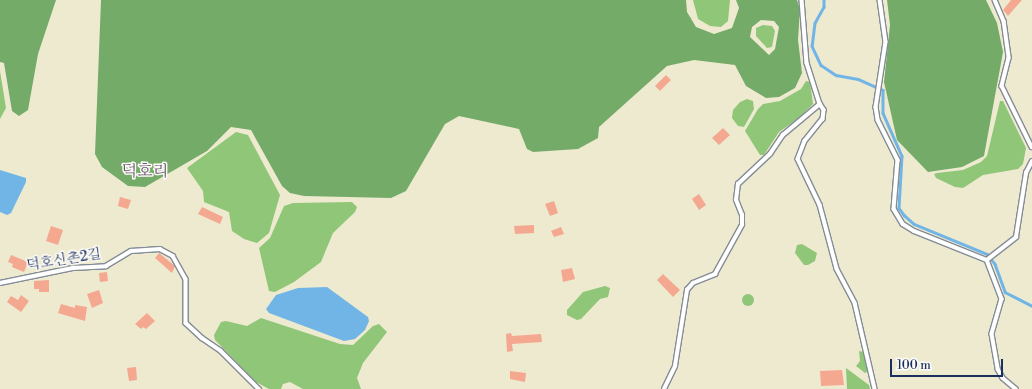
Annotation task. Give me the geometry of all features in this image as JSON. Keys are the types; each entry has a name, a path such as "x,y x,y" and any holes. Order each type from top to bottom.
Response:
{"lane":[{"path":"802,0 806,63 820,104 824,110 823,119 805,141 798,159 820,205 837,269 855,303 875,389"},
{"path":"880,0 886,42 877,93 878,120 898,160 894,209 903,224 914,231 987,260 1002,299 992,334 998,369 1003,378 1016,389"},
{"path":"995,0 1004,21 1009,58 1002,86 1032,147"},
{"path":"664,389 674,366 687,290 693,283 715,274 742,225 742,215 736,200 738,184 770,154 783,135 820,104"},
{"path":"987,260 997,254 1016,237 1026,173 1032,161"},
{"name":"덕호신촌2길","path":"0,282 73,268 106,266 131,251 160,249 174,256 186,279 186,323 202,338 221,351 259,389"}],"green space":[{"path":"0,0 56,0 38,54 28,110 19,116 12,111 4,63 0,62"},
{"path":"101,0 686,0 687,12 696,27 714,34 732,28 739,8 736,0 797,0 800,9 798,40 802,73 795,88 779,97 766,98 746,86 735,65 694,60 667,66 599,127 598,138 578,149 533,152 527,149 519,129 459,116 445,124 406,191 391,198 304,196 290,193 282,186 251,130 231,127 207,151 145,187 128,186 102,167 95,154","holes":["761,20 774,21 779,27 775,49 769,55 750,37 752,27"]},
{"path":"693,0 730,0 728,21 721,27 710,26 698,19"},
{"path":"887,0 986,0 997,23 1003,52 984,156 962,167 928,172 897,140 884,82 890,25"},
{"path":"763,25 772,26 775,31 772,47 767,48 756,36 756,28"},
{"path":"0,71 6,108 0,119"},
{"path":"806,81 810,82 813,104 799,118 779,132 764,155 760,155 745,131 758,109 763,104 780,101 801,89"},
{"path":"747,99 753,101 754,109 744,127 738,126 732,118 733,110 740,102"},
{"path":"1000,101 1003,101 1026,148 1023,164 1018,169 983,175 963,188 955,187 936,178 934,174 963,170 981,162 987,156"},
{"path":"236,132 248,135 280,195 269,233 257,243 244,239 232,231 229,212 204,202 203,191 187,168"},
{"path":"352,202 357,207 355,212 333,233 321,262 294,282 275,292 269,291 259,248 270,238 284,206 293,203"},
{"path":"802,244 817,253 815,261 808,265 804,265 795,253 797,245"},
{"path":"605,286 610,288 608,297 600,299 581,319 577,320 567,315 567,310 583,292"},
{"path":"746,294 750,294 754,300 750,306 746,306 742,302 742,298"},
{"path":"261,318 340,344 353,345 373,326 379,324 387,332 363,363 357,378 361,389 303,389 290,382 283,384 281,389 269,389 256,382 215,340 214,335 221,322 226,321 247,326"},
{"path":"859,351 863,352 868,371 865,373 856,366 860,361"},
{"path":"846,368 869,385 870,389 847,389"}],"water":[{"path":"0,170 26,178 26,182 11,213 7,215 0,212"},
{"path":"327,287 368,317 369,321 365,330 355,339 344,341 269,313 266,309 276,295 298,288"}],"building":[{"path":"1011,0 1022,0 1008,16 1003,10"},
{"path":"666,75 671,80 660,91 655,86"},
{"path":"723,128 730,135 719,145 712,138"},
{"path":"699,194 706,205 699,210 692,199"},
{"path":"120,197 131,200 128,209 118,206"},
{"path":"554,201 558,213 550,216 545,204"},
{"path":"202,207 223,217 220,224 198,214"},
{"path":"534,225 534,233 515,234 514,226"},
{"path":"51,226 63,230 58,245 46,241"},
{"path":"561,227 564,234 554,237 551,231"},
{"path":"159,253 175,266 172,273 155,258"},
{"path":"11,255 28,262 24,272 12,267 13,264 8,262"},
{"path":"572,268 575,279 563,282 561,270"},
{"path":"107,272 108,281 100,282 99,273"},
{"path":"663,274 680,290 673,297 657,280"},
{"path":"49,280 49,292 39,292 39,289 34,289 34,281"},
{"path":"99,290 103,303 92,308 87,294"},
{"path":"21,295 29,301 21,312 7,302 11,296 18,300"},
{"path":"61,304 75,308 75,305 87,307 85,321 58,313"},
{"path":"147,313 155,321 146,329 143,327 141,329 135,324"},
{"path":"511,333 512,336 541,334 542,342 512,344 513,351 507,352 506,334"},
{"path":"136,367 137,380 129,381 127,368"},
{"path":"842,370 844,385 821,386 820,371"},
{"path":"510,371 526,373 525,382 510,379"}],"waterway":[{"path":"824,0 824,7 815,23 812,46 821,65 836,75 858,79 883,90 883,113 902,156 899,208 914,224 987,254 995,264 1005,292 1032,306"}],"district":[{"name":"덕호리","path":"145,171"}]}
